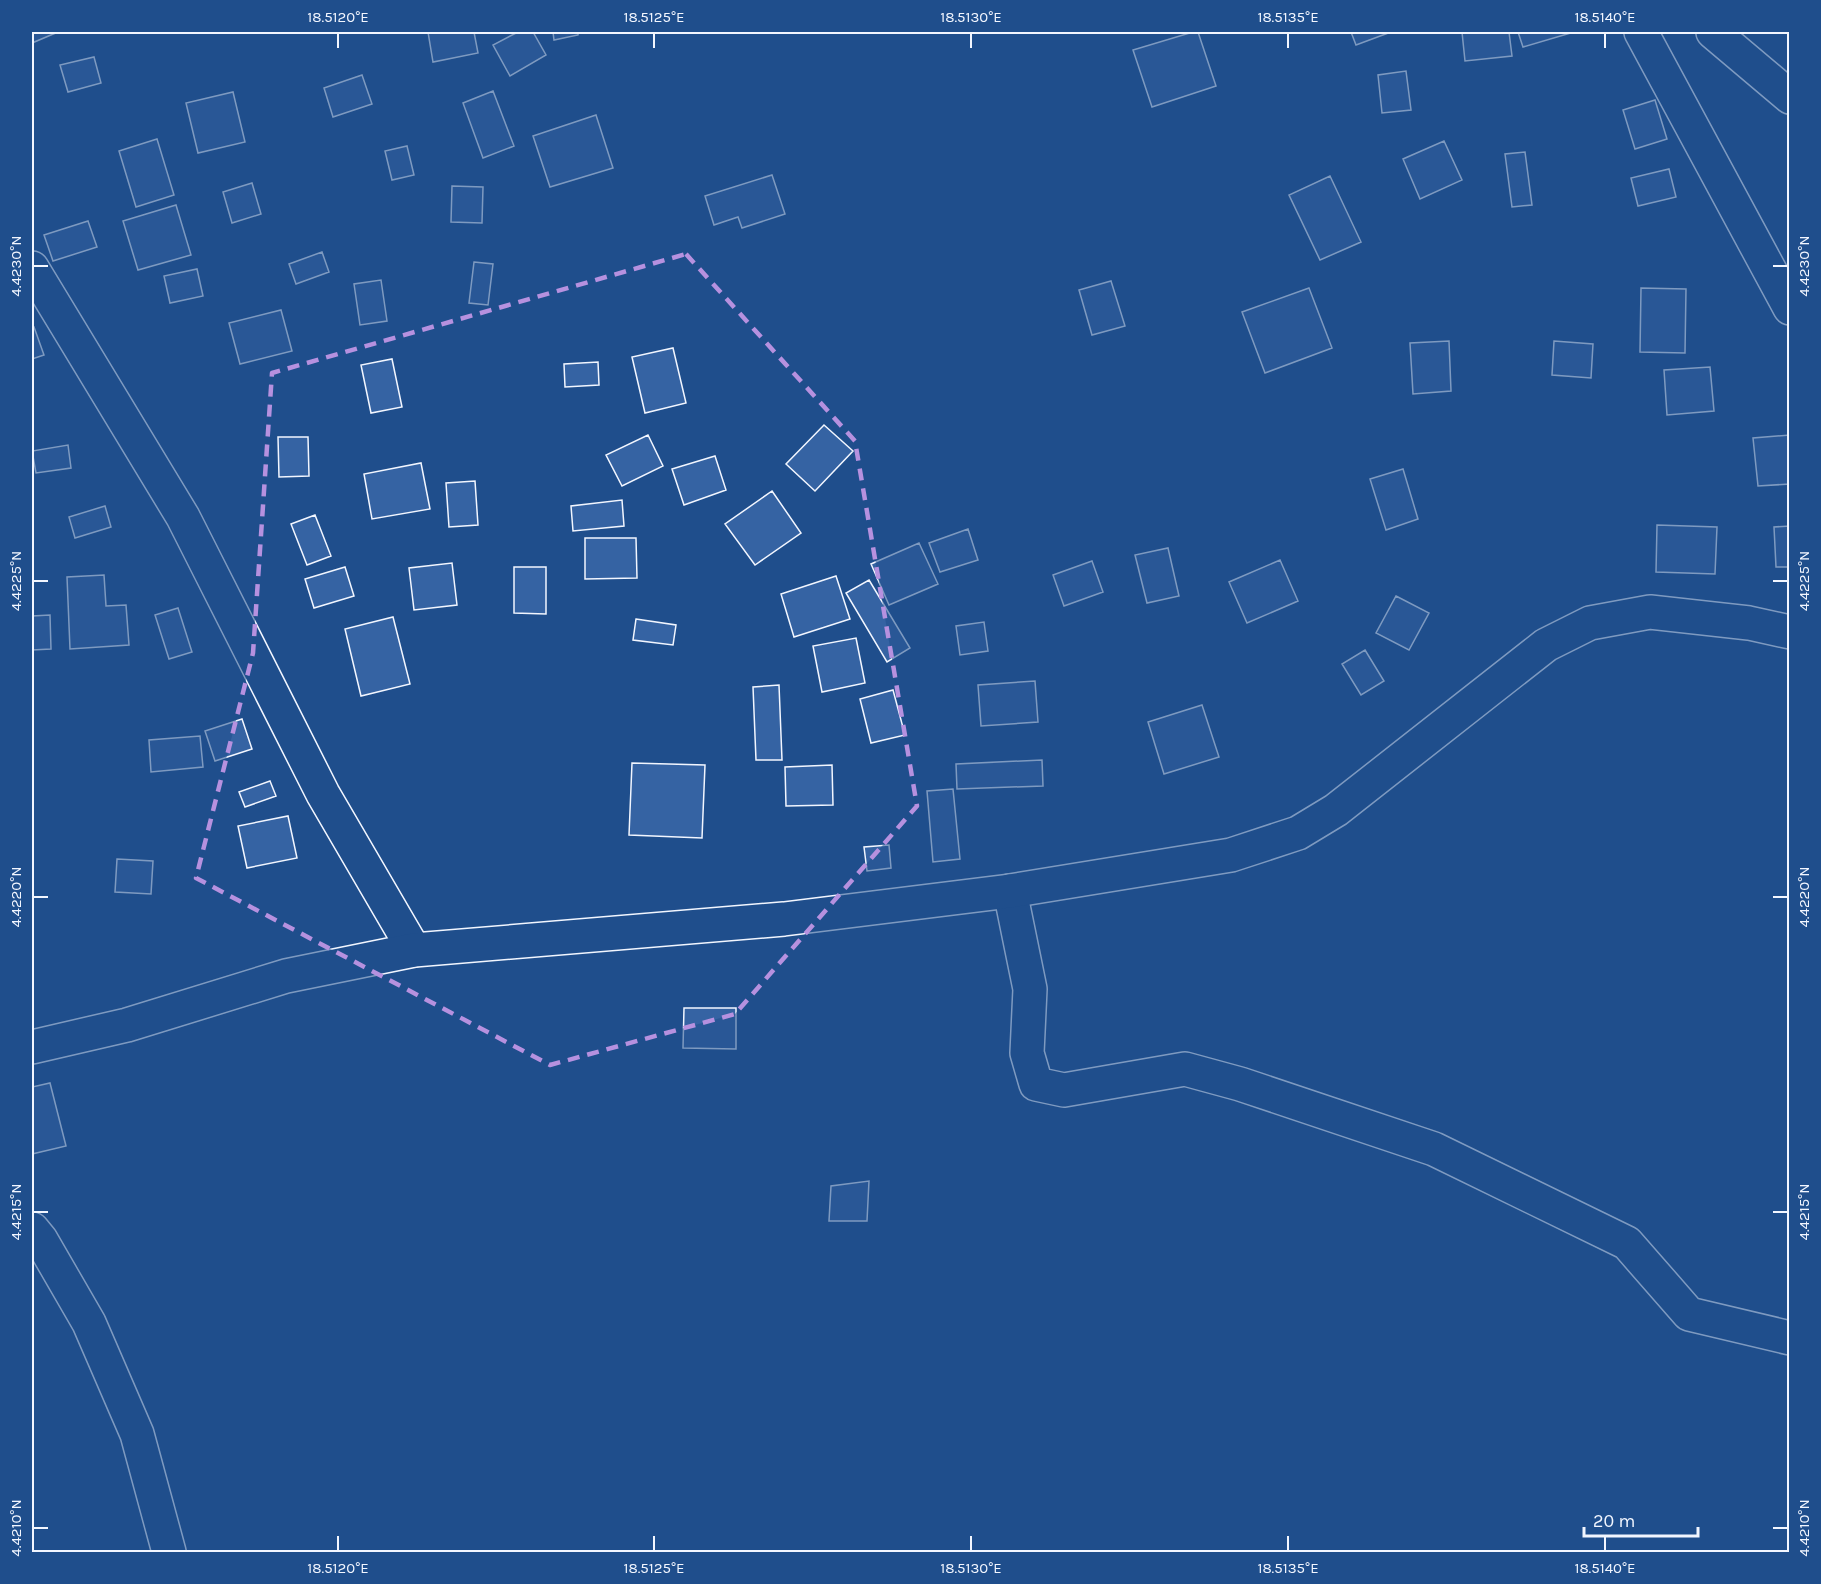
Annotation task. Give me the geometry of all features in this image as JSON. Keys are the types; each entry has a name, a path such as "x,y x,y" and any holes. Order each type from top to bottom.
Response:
{"street":[{"path":"1641,32 1790,308"},
{"path":"1713,32 1790,97"},
{"path":"32,268 183,517 322,794 414,950"},
{"path":"32,1047 127,1025 286,976 414,950 784,919 1011,891 1231,855 1298,833 1336,810 1546,645 1590,623 1650,612 1749,623 1790,632"},
{"path":"1011,891 1030,989 1027,1053 1036,1084 1064,1090 1185,1069 1240,1083 1434,1149 1628,1243 1689,1314 1790,1338"},
{"path":"32,1229 41,1240 89,1323 137,1434 169,1552"}],"highlighted area":[{"path":"686,254 855,441 917,806 735,1014 550,1065 196,878 253,653 272,373"}],"building":[{"path":"32,32 58,32 32,43"},
{"path":"428,32 474,32 478,53 433,62"},
{"path":"518,32 533,32 546,55 510,76 493,45"},
{"path":"553,32 578,32 578,35 554,40"},
{"path":"1198,32 1216,86 1152,107 1133,50"},
{"path":"1351,32 1391,32 1356,45"},
{"path":"1462,32 1509,32 1512,56 1465,61"},
{"path":"1518,32 1574,32 1523,47"},
{"path":"94,57 101,83 68,92 60,65"},
{"path":"1406,71 1411,110 1382,113 1378,75"},
{"path":"362,75 372,104 333,117 324,88"},
{"path":"493,91 514,146 483,158 463,103"},
{"path":"233,92 245,142 198,153 186,103"},
{"path":"1655,100 1667,139 1635,149 1623,110"},
{"path":"596,115 613,168 550,187 533,136"},
{"path":"157,139 174,195 136,207 119,151"},
{"path":"1444,141 1462,180 1420,199 1403,159"},
{"path":"407,146 414,175 392,180 385,151"},
{"path":"1525,152 1532,205 1512,207 1505,154"},
{"path":"1669,169 1676,197 1638,206 1631,178"},
{"path":"772,175 785,214 742,228 738,217 714,225 705,196"},
{"path":"1330,176 1361,242 1320,260 1289,195"},
{"path":"252,183 261,214 232,223 223,192"},
{"path":"452,186 483,187 482,223 451,222"},
{"path":"176,205 191,255 138,270 123,221"},
{"path":"88,221 97,247 53,261 44,235"},
{"path":"322,252 329,272 296,284 289,264"},
{"path":"474,262 493,264 488,305 469,303"},
{"path":"197,269 203,296 170,303 164,276"},
{"path":"381,280 387,321 360,325 354,284"},
{"path":"1111,281 1125,326 1092,335 1079,290"},
{"path":"1309,288 1332,348 1265,373 1242,312"},
{"path":"1641,288 1686,289 1685,353 1640,352"},
{"path":"281,310 292,351 240,364 229,323"},
{"path":"34,327 44,355 32,359 32,328"},
{"path":"1449,341 1451,391 1413,394 1410,343"},
{"path":"1554,341 1593,344 1591,378 1552,375"},
{"path":"673,348 686,403 645,413 632,357"},
{"path":"392,359 402,407 371,413 361,365"},
{"path":"598,362 599,385 565,387 564,364"},
{"path":"1710,367 1714,411 1667,415 1664,370"},
{"path":"824,425 853,451 815,491 786,464"},
{"path":"648,435 663,466 622,486 606,455"},
{"path":"1790,435 1790,484 1758,486 1753,438"},
{"path":"278,437 308,437 309,476 279,477"},
{"path":"68,445 71,468 36,473 32,451"},
{"path":"715,456 726,490 684,505 672,469"},
{"path":"421,463 430,509 372,519 364,474"},
{"path":"1403,469 1418,519 1386,530 1370,479"},
{"path":"475,481 478,525 449,527 446,483"},
{"path":"772,491 801,533 755,565 725,524"},
{"path":"622,500 624,526 573,531 571,506"},
{"path":"105,506 111,527 75,538 69,517"},
{"path":"315,515 331,556 307,565 291,524"},
{"path":"1657,525 1717,527 1715,574 1656,572"},
{"path":"1790,526 1790,567 1776,567 1774,527"},
{"path":"968,529 978,560 940,572 929,543"},
{"path":"585,538 636,538 637,578 585,579"},
{"path":"919,543 938,584 889,605 871,564"},
{"path":"1168,548 1179,596 1147,603 1135,555"},
{"path":"1280,560 1298,601 1247,623 1229,582"},
{"path":"1092,561 1103,592 1064,606 1053,575"},
{"path":"452,563 457,605 414,610 409,568"},
{"path":"345,567 354,596 314,608 305,579"},
{"path":"514,567 546,567 546,614 514,613"},
{"path":"104,575 106,606 126,605 129,645 70,649 67,577"},
{"path":"836,576 850,619 794,637 781,594"},
{"path":"869,580 910,648 887,662 846,593"},
{"path":"1396,596 1429,613 1409,650 1376,633"},
{"path":"178,608 192,652 169,659 155,615"},
{"path":"50,615 51,649 32,650 32,616"},
{"path":"393,617 410,684 361,696 345,629"},
{"path":"636,619 676,625 673,645 633,640"},
{"path":"984,622 988,651 960,655 956,626"},
{"path":"856,638 865,683 822,692 813,646"},
{"path":"1365,650 1384,681 1361,695 1342,664"},
{"path":"1035,681 1038,722 981,726 978,685"},
{"path":"779,685 782,760 756,760 753,687"},
{"path":"893,690 905,735 871,743 860,699"},
{"path":"1202,705 1219,757 1164,774 1148,722"},
{"path":"242,719 252,749 215,761 205,731"},
{"path":"200,736 203,767 151,772 149,740"},
{"path":"1042,760 1043,786 957,789 956,764"},
{"path":"632,763 705,765 702,838 629,835"},
{"path":"832,765 833,805 786,806 785,767"},
{"path":"270,781 276,796 245,807 239,792"},
{"path":"953,789 960,859 933,862 927,791"},
{"path":"288,816 297,858 247,868 238,826"},
{"path":"889,845 891,868 867,871 864,847"},
{"path":"117,859 153,861 151,894 115,892"},
{"path":"684,1008 736,1008 736,1049 683,1048"},
{"path":"50,1083 66,1146 32,1154 32,1087"},
{"path":"869,1181 867,1221 829,1221 831,1186"}]}
